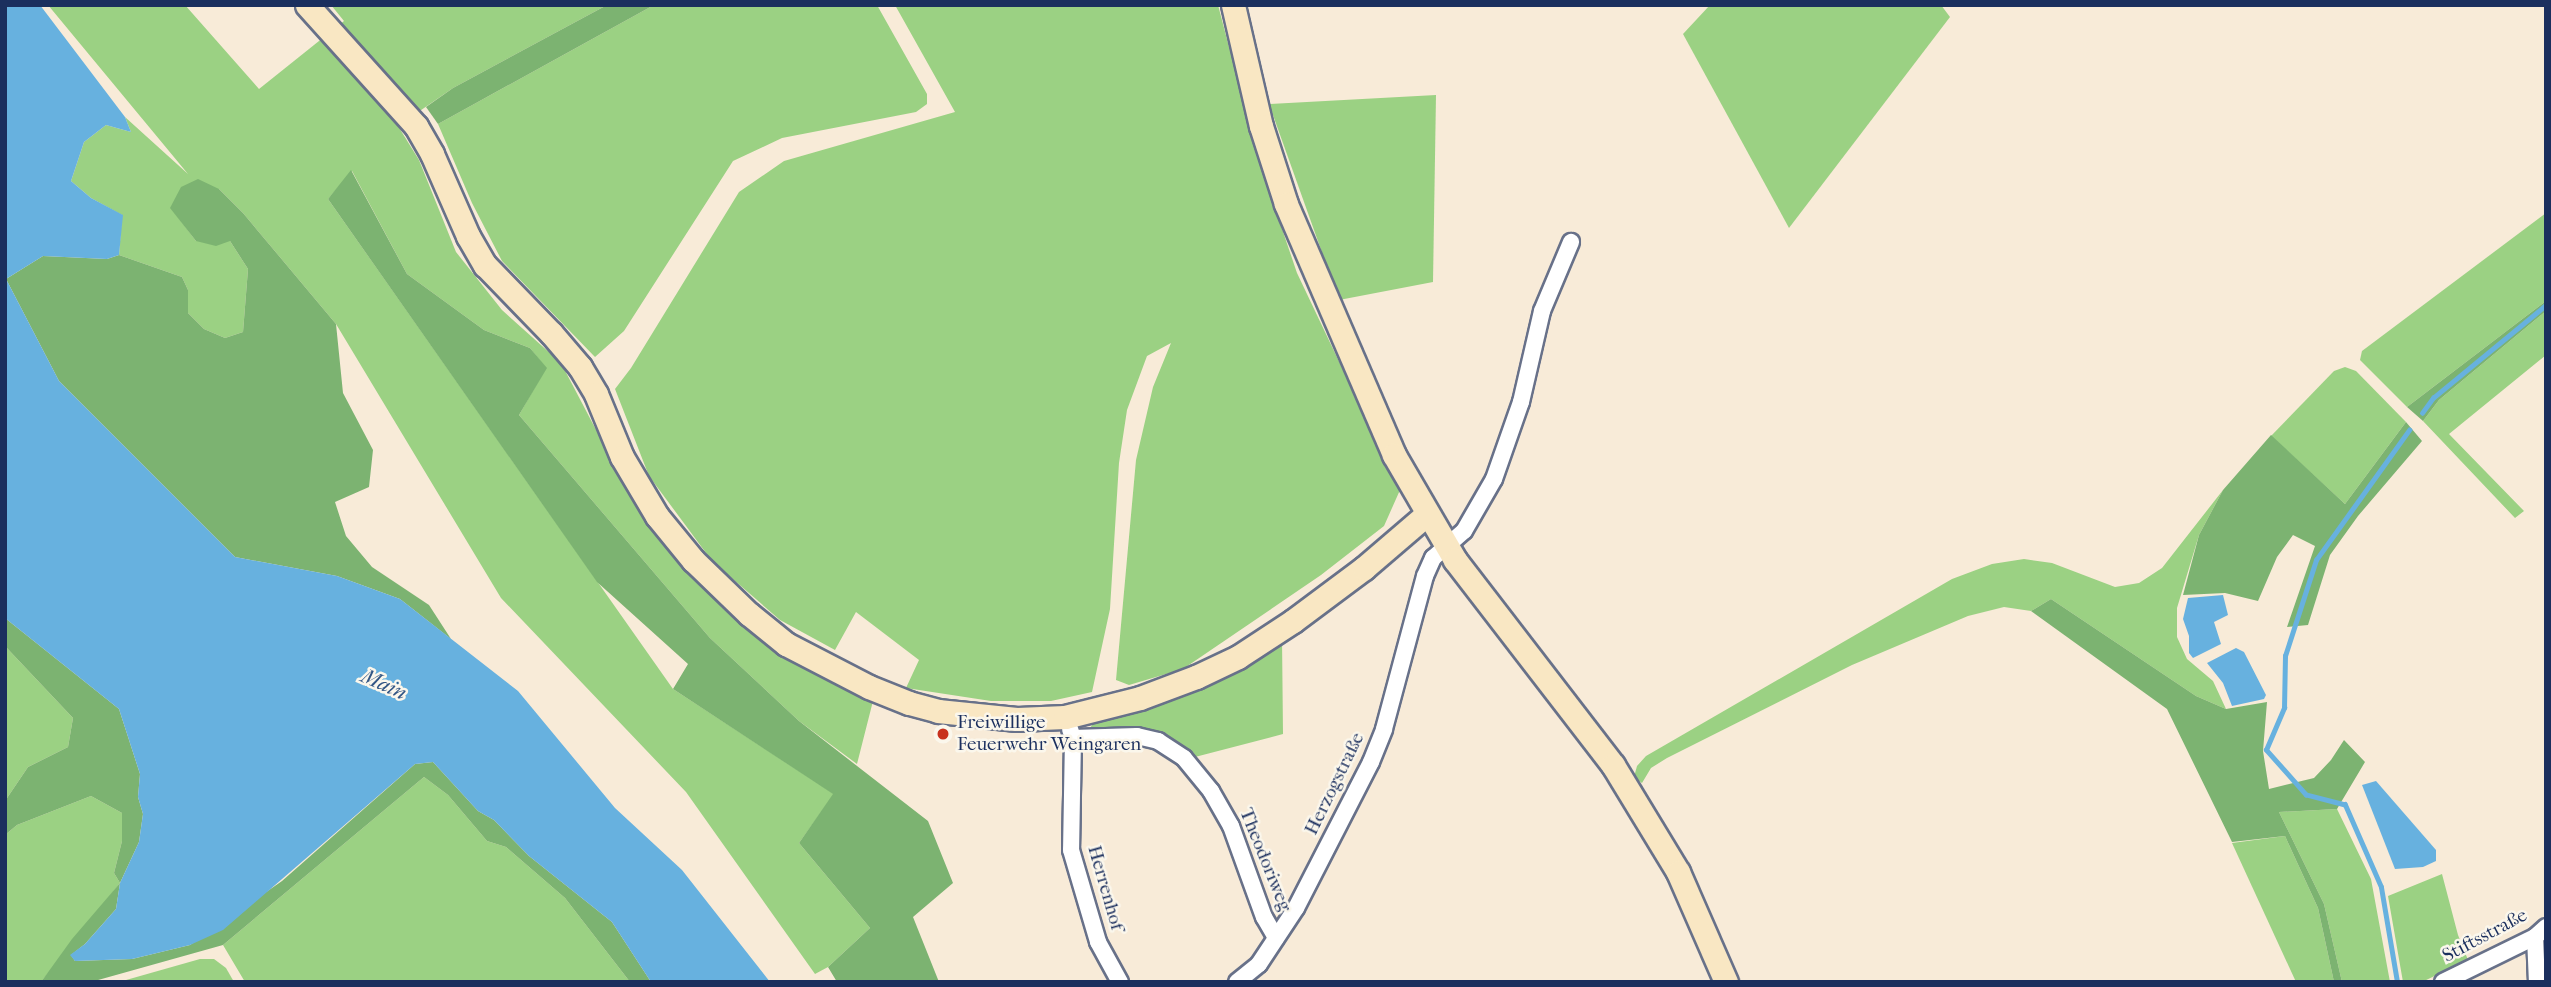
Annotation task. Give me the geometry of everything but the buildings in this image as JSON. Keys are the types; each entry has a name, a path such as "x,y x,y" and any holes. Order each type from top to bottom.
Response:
{"street":[{"path":"307,5 416,126 432,153 468,236 485,265 551,333 580,368 596,394 622,457 657,516 693,559 749,614 786,644 909,703 938,711 1069,727 1196,677 1238,657 1354,575 1427,514"},
{"path":"1233,5 1261,126 1286,204 1373,408 1446,547 1613,765 1678,873 1726,982"},
{"name":"Herzogstraße","path":"1237,982 1259,964 1296,908 1371,762 1384,729 1425,576 1433,558 1464,531 1502,459 1521,402 1542,311 1571,242"},
{"name":"Theodoriweg","path":"1069,727 1158,741 1184,758 1211,791 1231,825 1264,917 1276,939"},
{"name":"Herrenhof","path":"1069,727 1071,850 1098,942 1120,982"},
{"path":"2537,982 2540,932"},
{"name":"Stiftsstraße","path":"2443,982 2540,932"}],"green space":[{"path":"48,5 185,5 259,89 344,21 331,5 607,5 453,88 398,126 419,160 456,252 502,310 561,363 636,506 669,551 713,596 771,644 874,697 857,764 799,721 710,638 519,415 546,368 530,348 484,330 407,274 352,171 328,199 673,689 834,794 799,843 870,928 828,967 815,974 686,792 501,598 336,324 243,213 219,189 171,208 196,241 230,241 248,269 243,332 225,338 204,329 188,313 188,290 182,277 119,255 122,215 91,198 71,181 84,142 106,125 131,132 125,117 188,174"},
{"path":"607,5 654,5 438,124 426,107 453,88"},
{"path":"654,5 877,5 927,94 927,104 916,112 782,138 733,161 624,331 595,357 502,261 472,203 438,124"},
{"path":"895,5 1218,5 1259,161 1297,273 1400,490 1384,526 1321,575 1183,669 1129,685 1116,680 1136,460 1153,387 1171,343 1147,356 1127,410 1119,463 1110,609 1092,692 1051,701 991,701 906,688 919,660 856,612 835,650 780,620 712,561 649,476 615,389 631,368 739,192 784,161 955,112"},
{"path":"1710,5 1941,5 1950,17 1789,228 1683,34"},
{"path":"1436,95 1433,282 1339,300 1269,104"},
{"path":"351,170 407,274 484,330 530,348 547,368 519,415 710,638 799,721 928,821 953,883 913,917 939,982 837,982 828,967 870,928 799,843 833,794 673,689 688,664 597,582 328,199"},
{"path":"198,179 219,189 243,213 336,324 343,393 373,450 369,487 335,502 346,536 372,567 429,605 451,639 400,599 337,576 235,557 59,381 6,279 43,256 107,259 119,255 182,277 188,290 188,313 204,329 225,338 243,332 248,269 230,241 216,246 196,241 170,208 181,187"},
{"path":"2546,213 2546,301 2407,407 2360,360 2362,351"},
{"path":"2546,301 2546,311 2439,400 2423,421 2407,407"},
{"path":"2546,311 2546,355 2449,434 2524,511 2515,518 2423,421 2439,400"},
{"path":"2345,367 2356,371 2406,422 2345,504 2271,436 2334,371"},
{"path":"2406,422 2422,441 2358,516 2330,555 2308,625 2287,627 2315,546 2293,535 2277,557 2258,601 2225,593 2183,595 2199,535 2223,490 2271,435 2345,504"},
{"path":"2223,490 2199,535 2177,608 2177,637 2187,659 2213,681 2226,709 2196,696 2051,599 2031,611 2004,607 1968,616 1852,665 1667,758 1651,768 1642,783 1634,777 1637,766 1646,756 1952,579 1992,564 2024,559 2052,563 2115,587 2139,583 2162,568"},
{"path":"2051,599 2196,696 2226,709 2267,702 2263,751 2269,789 2314,778 2331,760 2344,740 2365,762 2337,809 2279,812 2324,904 2342,982 2334,982 2318,908 2285,836 2232,842 2167,709 2031,611"},
{"path":"5,618 119,709 140,774 138,797 143,814 139,842 120,883 114,873 122,841 122,813 91,796 17,825 5,835 5,801 28,767 68,747 73,718 5,646"},
{"path":"1282,637 1283,734 1195,757 1166,735 1131,729 1089,730 1095,720"},
{"path":"5,646 73,718 68,747 28,767 5,801"},
{"path":"433,762 478,811 494,820 529,856 612,922 651,982 630,982 565,898 506,847 487,841 448,795 424,777 223,945 91,982 41,982 72,939 120,883 116,909 85,944 71,955 75,961 132,959 190,945 282,881 415,764"},
{"path":"424,777 448,795 487,841 506,847 565,898 630,982 245,982 223,945"},
{"path":"91,796 122,813 122,841 114,873 120,883 41,982 5,982 5,835 17,825"},
{"path":"2337,809 2371,879 2390,982 2342,982 2324,904 2279,812"},
{"path":"2285,836 2318,908 2334,982 2296,982 2232,843"},
{"path":"2442,874 2458,935 2468,960 2422,982 2403,982 2388,896"},
{"path":"200,959 214,959 226,968 234,982 119,982"}],"water":[{"name":"Main","path":"5,5 40,5 125,117 131,132 106,125 84,142 71,181 91,198 123,215 119,255 107,259 43,256 6,279 59,381 235,557 337,576 400,599 518,691 615,808 682,870 770,982 651,982 612,922 529,856 494,820 478,811 433,762 415,764 223,930 190,945 132,959 75,961 70,955 85,944 116,909 120,883 139,842 143,814 138,797 140,774 119,709 5,618"},
{"path":"2223,595 2228,615 2214,622 2221,644 2193,658 2189,653 2189,636 2183,619 2188,598"},
{"path":"2236,648 2244,652 2266,695 2264,699 2232,706 2223,683 2207,663"},
{"path":"2376,781 2436,850 2436,861 2423,867 2395,869 2362,785"}],"waterway":[{"path":"2422,413 2433,398 2546,305"},
{"path":"2397,982 2381,887 2345,805 2306,795 2266,750 2284,708 2285,656 2316,560 2409,430"}],"place":[{"name":"Freiwillige Feuerwehr Weingaren","path":"943,734"}]}
